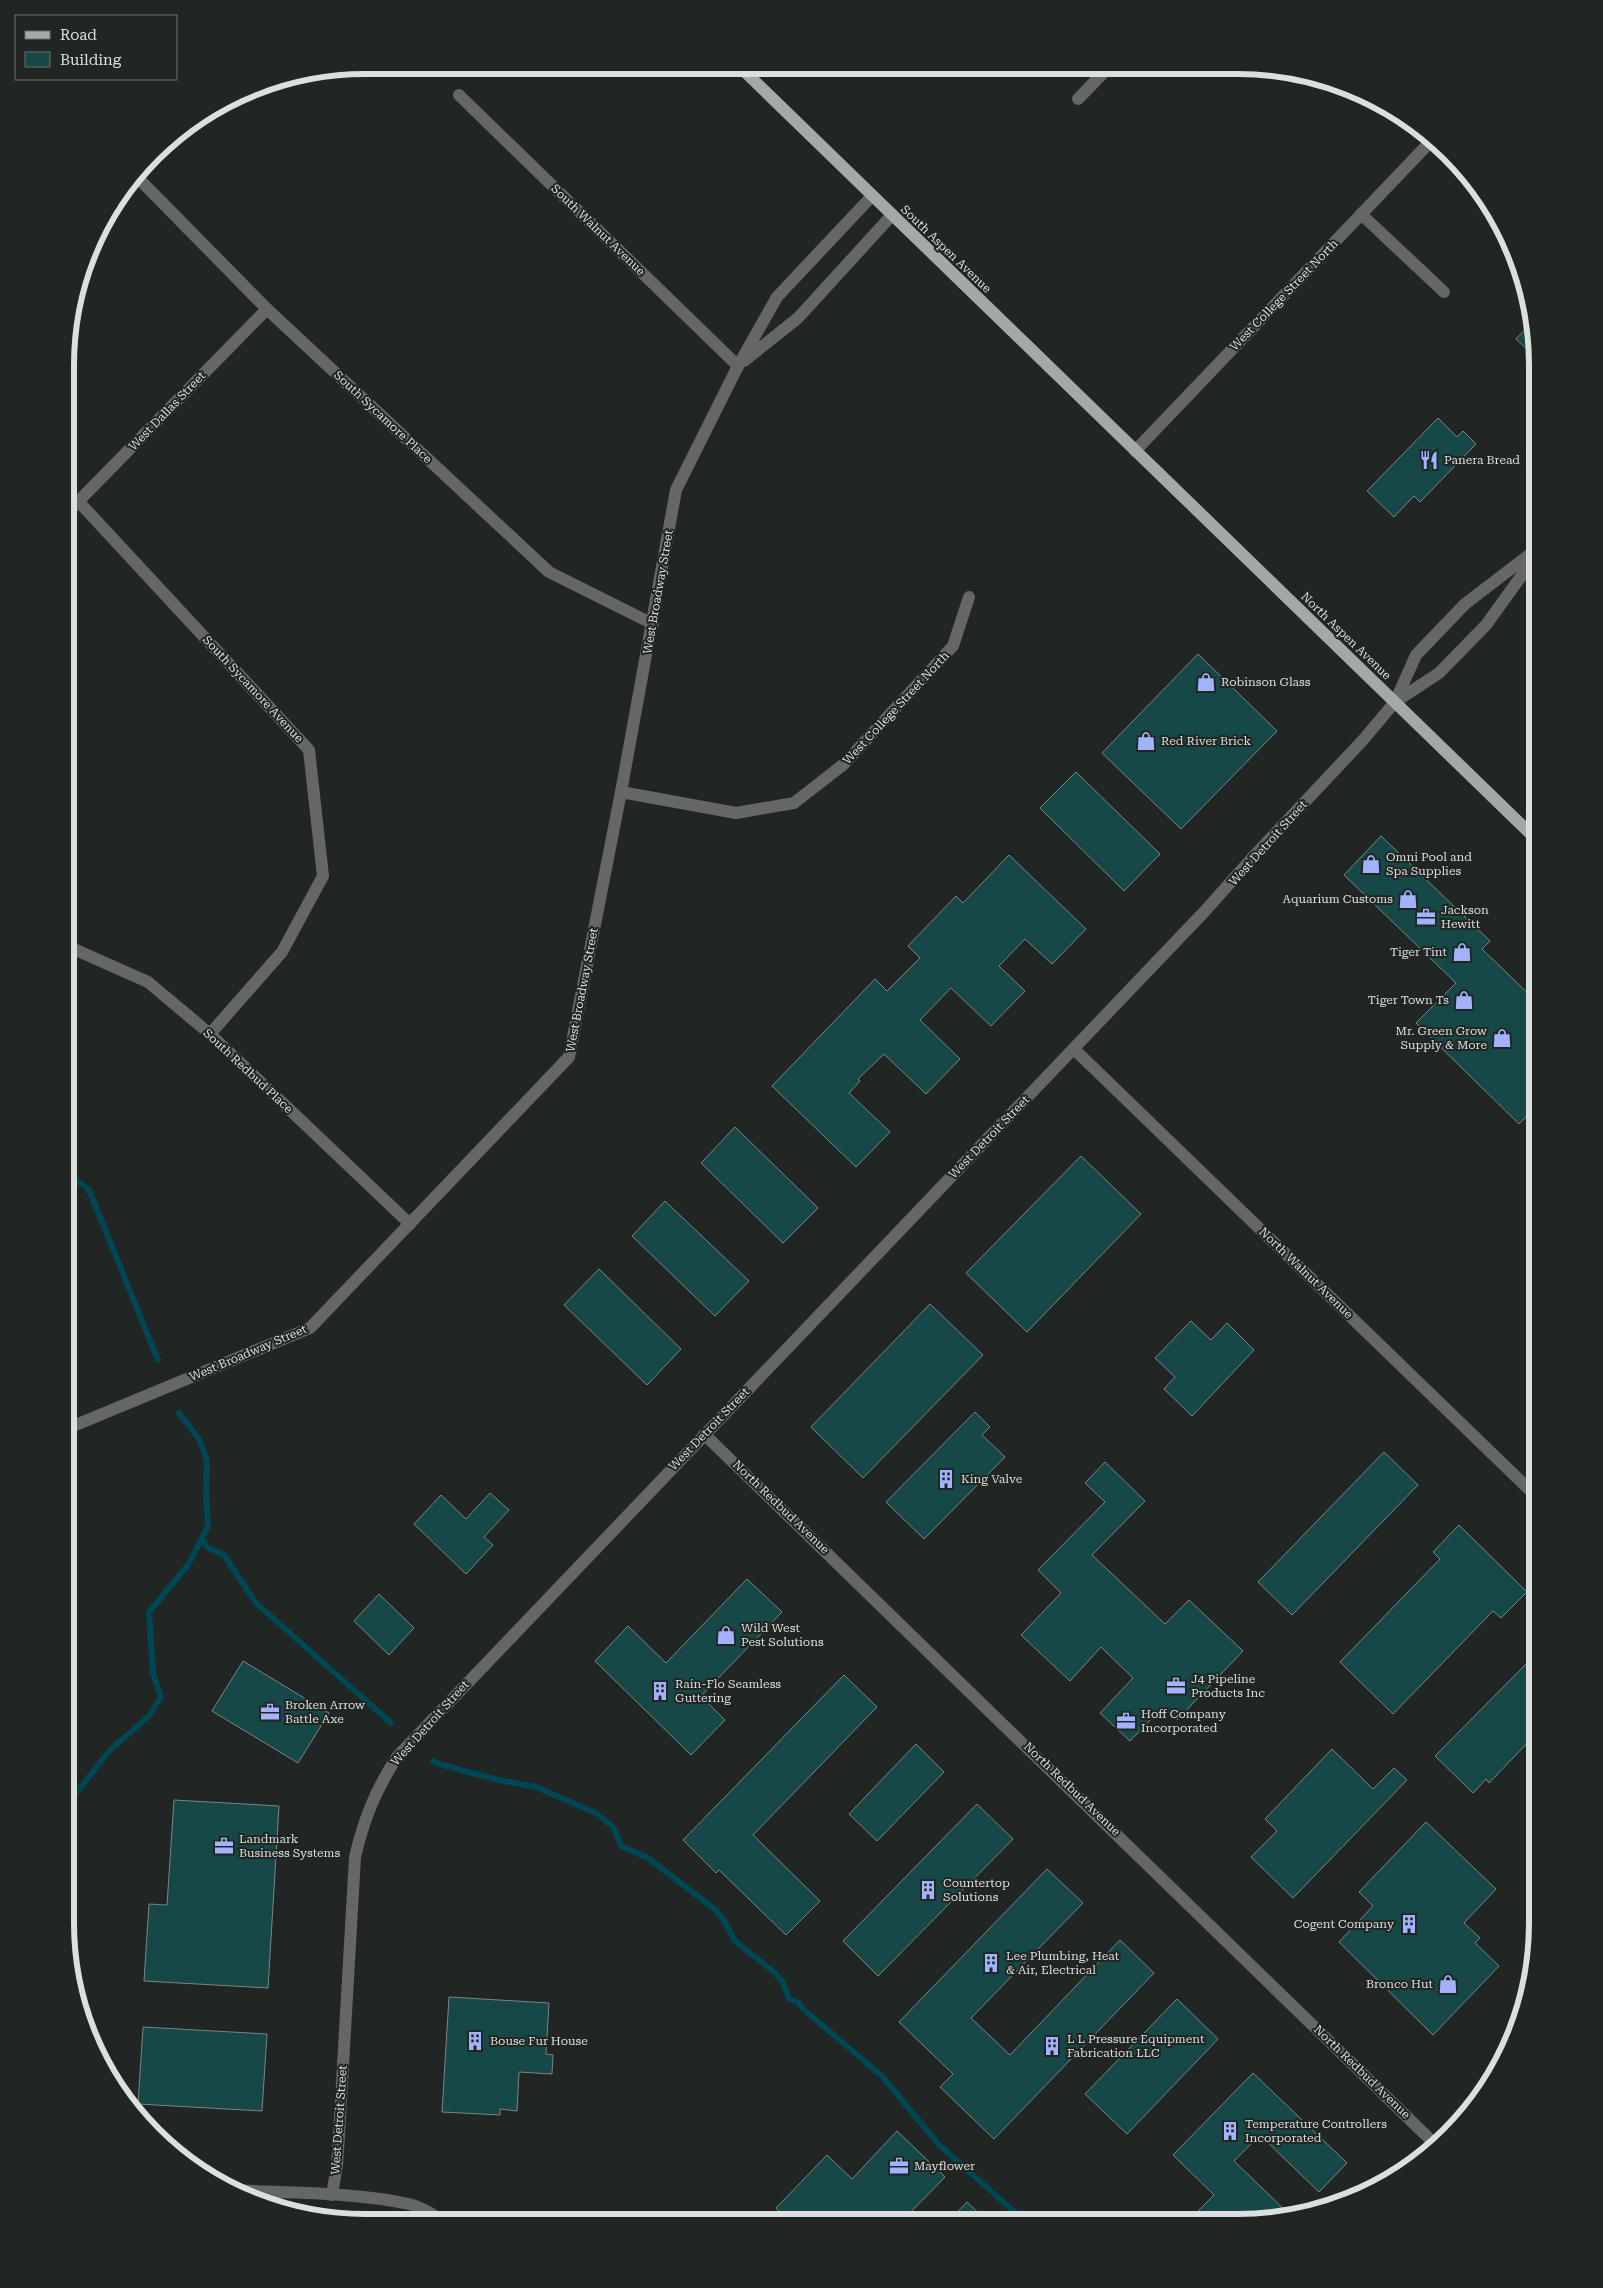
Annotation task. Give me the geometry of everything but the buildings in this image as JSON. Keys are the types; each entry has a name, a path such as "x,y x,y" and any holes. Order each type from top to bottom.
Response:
{"main road":[{"name":"South Aspen Avenue","path":"747,74 1135,451"},
{"name":"North Aspen Avenue","path":"1135,451 1529,832"}],"street":[{"path":"1078,100 1102,74"},
{"name":"South Walnut Avenue","path":"459,95 738,366"},
{"name":"West College Street North","path":"1135,451 1428,144"},
{"name":"South Sycamore Place","path":"140,180 267,309 549,572 653,624"},
{"name":"West Broadway Street","path":"74,1426 310,1328 569,1057 622,792 676,490 738,366 778,297 872,196"},
{"path":"1361,214 1444,292"},
{"name":"West Broadway Street","path":"738,366 798,318 892,215"},
{"name":"West Dallas Street","path":"74,507 267,309"},
{"name":"South Sycamore Avenue","path":"79,502 309,750 324,876 282,952 210,1034"},
{"name":"West Detroit Street","path":"332,2195 340,2135 355,1857 362,1828 372,1800 397,1757 1205,912 1254,856 1360,744 1395,702 1416,655 1465,604 1529,555"},
{"name":"West Detroit Street","path":"1395,702 1439,673 1486,625 1529,565"},
{"name":"West College Street North","path":"622,792 736,813 794,803 844,764 953,646 969,597"},
{"name":"South Redbud Place","path":"74,949 148,982 210,1034 410,1224"},
{"name":"North Walnut Avenue","path":"1074,1049 1529,1489"},
{"name":"North Redbud Avenue","path":"704,1434 1432,2140"},
{"path":"251,2191 332,2195 410,2204 433,2214"}],"waterway":[{"path":"74,1178 89,1190 158,1360"},
{"path":"74,1796 110,1750 149,1716 161,1697 153,1673 149,1612 188,1565 208,1526 206,1494 207,1461 199,1439 179,1413"},
{"path":"202,1539 208,1548 224,1555 256,1603 391,1723"},
{"path":"433,1761 498,1780 536,1787 598,1814 614,1828 621,1846 648,1858 716,1910 735,1941 775,1973 783,1982 789,1999 799,2003 802,2008 883,2077 939,2145 1017,2214"}],"place":[{"name":"Panera Bread","path":"1429,460"},
{"name":"Robinson Glass","path":"1206,682"},
{"name":"Red River Brick","path":"1146,741"},
{"name":"Omni Pool and Spa Supplies","path":"1371,864"},
{"name":"Aquarium Customs","path":"1408,899"},
{"name":"Jackson Hewitt","path":"1426,917"},
{"name":"Tiger Tint","path":"1462,952"},
{"name":"Tiger Town Ts","path":"1464,1000"},
{"name":"Mr. Green Grow Supply & More","path":"1502,1038"},
{"name":"King Valve","path":"946,1479"},
{"name":"Wild West Pest Solutions","path":"726,1635"},
{"name":"J4 Pipeline Products Inc","path":"1176,1686"},
{"name":"Rain-Flo Seamless Guttering","path":"660,1691"},
{"name":"Broken Arrow Battle Axe","path":"270,1712"},
{"name":"Hoff Company Incorporated","path":"1126,1721"},
{"name":"Landmark Business Systems","path":"224,1846"},
{"name":"Countertop Solutions","path":"928,1890"},
{"name":"Cogent Company","path":"1409,1924"},
{"name":"Lee Plumbing, Heat & Air, Electrical","path":"991,1963"},
{"name":"Bronco Hut","path":"1448,1984"},
{"name":"Bouse Fur House","path":"475,2041"},
{"name":"L L Pressure Equipment Fabrication LLC","path":"1052,2046"},
{"name":"Temperature Controllers Incorporated","path":"1230,2131"},
{"name":"Mayflower","path":"899,2166"}]}
